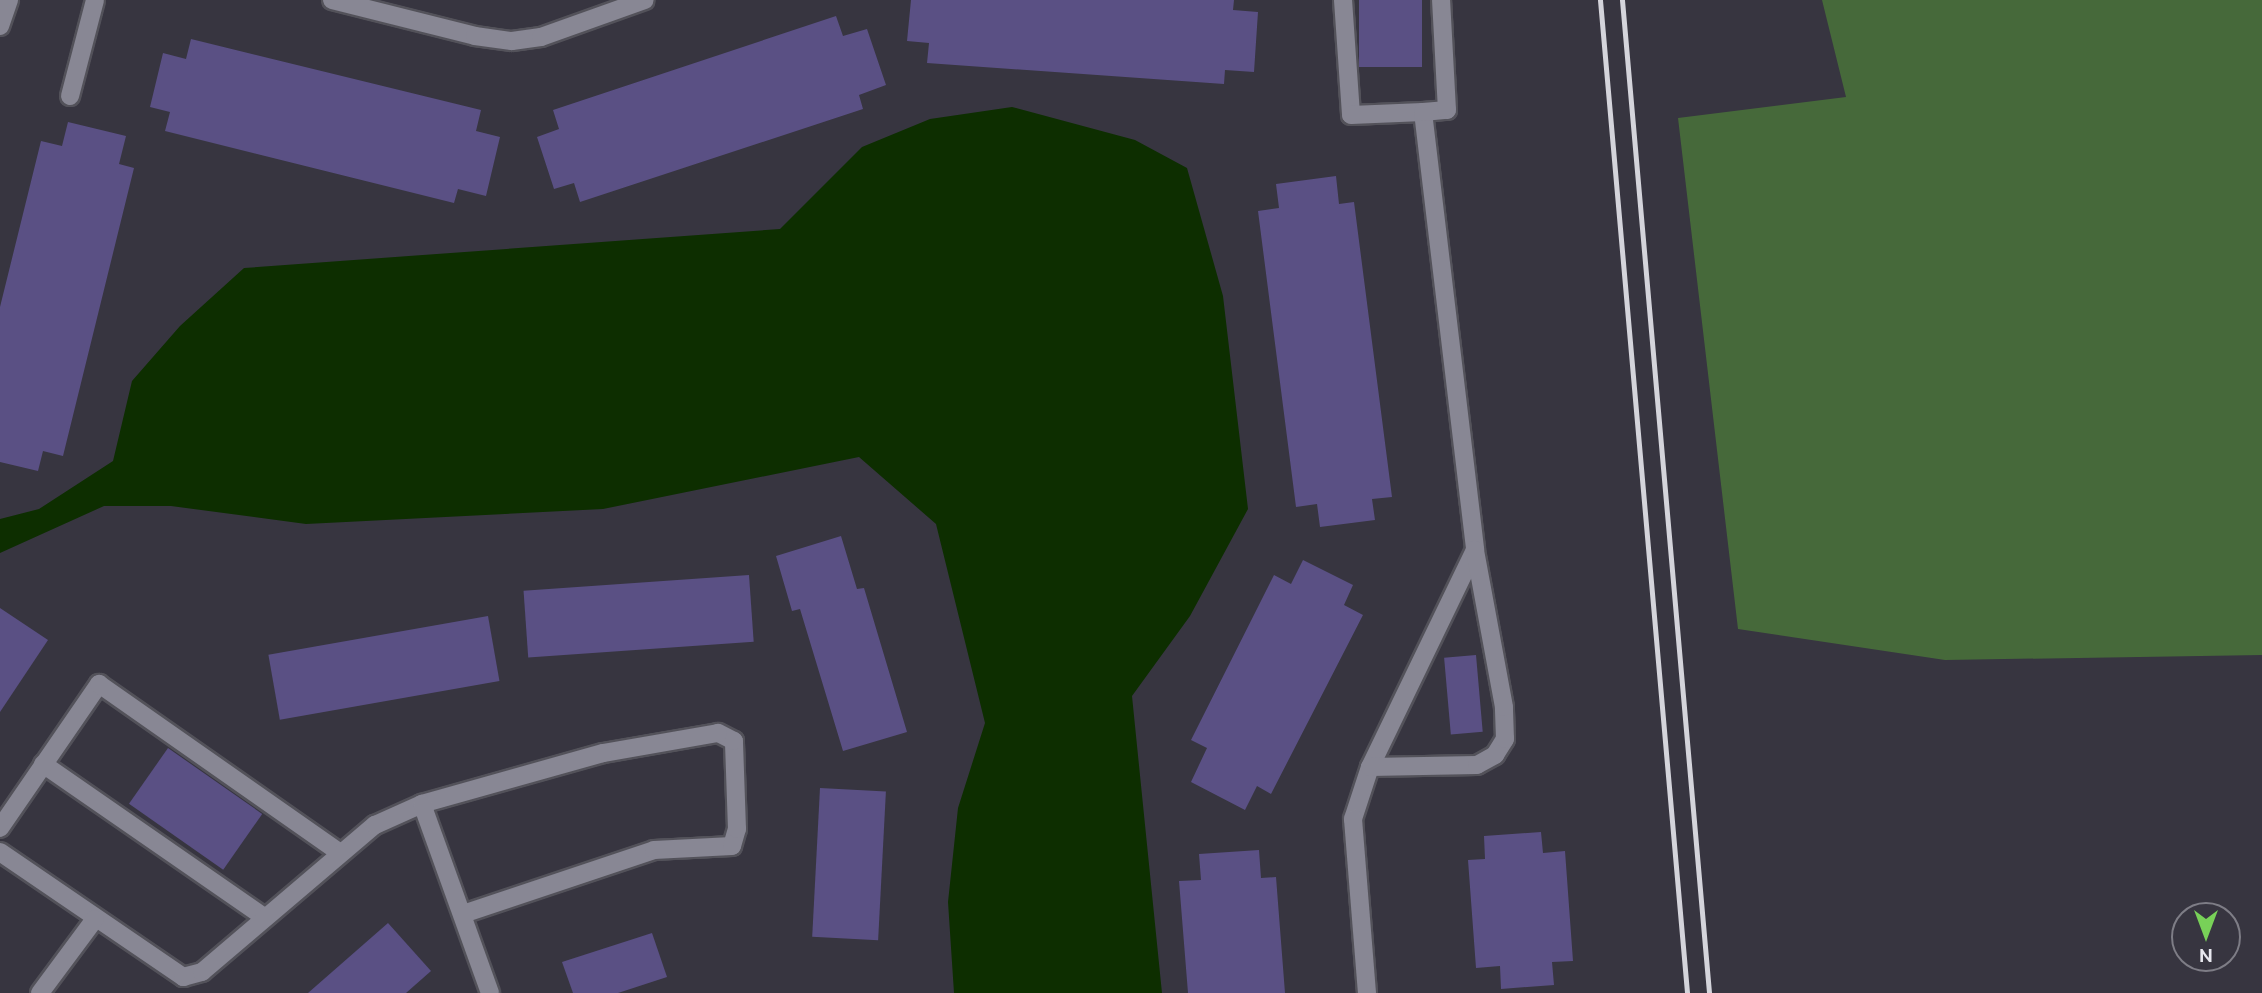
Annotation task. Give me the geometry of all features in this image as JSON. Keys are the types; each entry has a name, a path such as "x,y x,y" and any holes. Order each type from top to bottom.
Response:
{"lane":[{"path":"0,26 9,0"},
{"path":"70,96 94,0"},
{"path":"332,0 475,36 512,41 541,37 645,0"},
{"path":"1343,0 1351,115 1447,110 1441,0"},
{"path":"1370,766 1477,765 1495,755 1505,738 1504,707 1475,550 1423,112"},
{"path":"1367,993 1353,819 1370,766 1475,550"},
{"path":"0,828 99,684 340,852"},
{"path":"0,852 183,977 202,972 375,825 422,804 603,752 718,733 734,741 737,829 732,846 654,850 463,915"},
{"path":"43,764 264,917"},
{"path":"422,804 490,993"},
{"path":"40,993 95,919"}],"shaded area":[{"path":"1822,0 2262,0 2262,655 1945,660 1738,629 1678,118 1846,97"},
{"path":"1012,107 1135,140 1187,168 1223,296 1248,509 1190,616 1132,696 1162,993 954,993 948,902 958,808 985,723 936,524 859,457 603,509 306,524 171,506 104,506 0,553 0,519 39,509 113,461 132,381 180,326 244,268 780,229 862,147 930,119"}],"building":[{"path":"911,0 1234,0 1233,10 1258,12 1254,72 1225,70 1224,84 927,63 929,43 907,41"},
{"path":"1359,0 1422,0 1422,67 1359,67"},
{"path":"836,16 843,36 867,29 886,85 859,95 863,109 580,202 574,183 554,189 537,137 559,129 553,110"},
{"path":"191,39 481,110 476,131 500,137 486,196 458,189 454,203 165,131 170,112 150,107 163,53 186,59"},
{"path":"68,122 126,136 119,164 134,168 63,456 43,451 38,471 0,462 0,307 41,141 62,146"},
{"path":"1336,176 1339,204 1354,202 1392,497 1372,499 1375,520 1320,527 1317,504 1296,507 1258,211 1279,208 1276,184"},
{"path":"841,536 857,589 864,588 907,732 843,751 800,609 792,611 776,556"},
{"path":"1303,560 1353,585 1344,605 1363,615 1271,794 1257,786 1245,810 1191,782 1207,748 1191,740 1274,575 1291,584"},
{"path":"749,575 754,642 528,658 524,591"},
{"path":"0,608 48,640 0,712"},
{"path":"488,616 499,681 280,720 268,655"},
{"path":"1476,655 1483,732 1451,734 1444,658"},
{"path":"168,748 262,814 223,870 129,804"},
{"path":"820,788 886,791 878,940 812,937"},
{"path":"1541,832 1543,853 1565,851 1573,961 1552,962 1554,985 1501,989 1500,966 1476,968 1468,860 1485,859 1484,836"},
{"path":"1259,850 1261,878 1276,877 1285,993 1188,993 1179,881 1201,880 1199,854"},
{"path":"388,923 431,971 406,993 308,993"},
{"path":"652,933 667,977 618,993 573,993 562,962"}],"railway":[{"path":"1600,0 1687,993"},
{"path":"1622,0 1709,993"}]}
